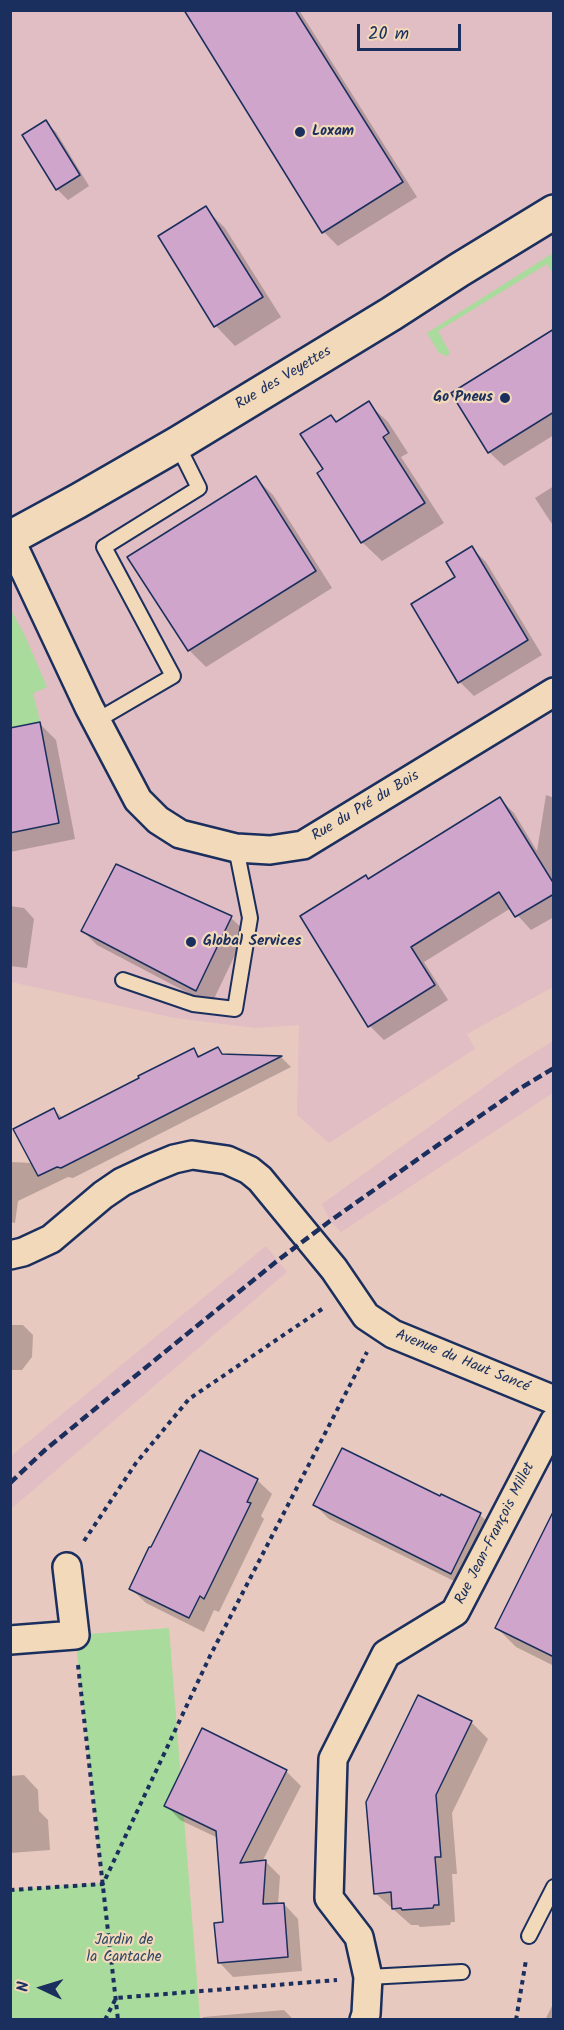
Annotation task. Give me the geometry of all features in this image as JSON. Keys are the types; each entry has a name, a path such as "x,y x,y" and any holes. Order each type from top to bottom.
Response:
{"street":[{"name":"Rue des Veyettes","path":"10,538 177,444 554,212"},
{"name":"Rue du Pré du Bois","path":"10,538 96,721 138,800 158,820 180,834 236,848 270,850 303,845 554,692"},
{"name":"Avenue du Haut Sancé","path":"10,1255 23,1252 51,1239 122,1182 182,1156 192,1155 227,1160 249,1170 260,1179 334,1269 366,1316 393,1334 554,1400"},
{"name":"Rue Jean-François Millet","path":"364,2019 368,1977 359,1937 329,1898 333,1759 386,1654 455,1612 554,1422"},
{"path":"10,1640 75,1635 67,1567"}],"lane":[{"path":"96,721 173,676 104,547 199,488 177,444"},
{"path":"123,980 193,1004 235,1009 250,918 236,848"},
{"path":"530,1936 554,1887"},
{"path":"368,1977 462,1972"}],"path":[{"path":"67,1567 136,1463 189,1399 349,1291"},
{"path":"103,1884 210,1656 365,1354"},
{"path":"75,1635 118,2019"},
{"path":"10,1890 103,1884"},
{"path":"516,2019 530,1936"},
{"path":"117,1998 368,1977"},
{"path":"105,2019 117,1998"}],"shaded area":[{"path":"11,11 553,11 553,987 467,1034 475,1049 329,1143 297,1115 299,1025 255,1028 175,1018 11,982"},
{"path":"553,1041 553,1093 341,1232 330,1221 322,1204 516,1064"},
{"path":"266,1246 287,1272 11,1509 11,1456"}],"green space":[{"path":"553,253 553,274 547,264 438,331 450,353 447,356 439,353 427,333"},
{"path":"10,608 47,687 33,693 40,722 10,728"},
{"name":"Jardin de la Cantache","path":"169,1628 200,2019 11,2020 11,1890 103,1883 75,1635"}],"building":[{"path":"184,10 295,10 403,182 322,233"},
{"path":"46,120 80,175 56,190 22,135"},
{"path":"206,206 263,297 214,327 158,236"},
{"path":"554,329 554,412 488,453 451,393"},
{"path":"369,401 389,433 383,437 425,503 361,543 317,473 323,469 300,434 331,415 336,422"},
{"path":"256,476 316,571 188,651 127,557"},
{"path":"472,546 528,640 458,683 411,604 455,577 446,562"},
{"path":"40,722 59,823 10,833 10,728"},
{"path":"500,797 554,884 554,894 515,917 499,892 411,947 435,985 368,1027 300,916 366,875 368,879"},
{"path":"116,864 232,916 196,991 81,931"},
{"path":"218,1047 222,1054 282,1056 61,1168 57,1167 38,1176 13,1129 54,1108 59,1119 194,1048 198,1057"},
{"path":"342,1448 440,1496 441,1494 481,1513 451,1574 313,1505"},
{"path":"200,1450 258,1479 247,1502 251,1503 204,1599 200,1596 189,1618 129,1589"},
{"path":"554,1510 554,1657 495,1628"},
{"path":"418,1695 472,1721 436,1795 441,1857 435,1857 439,1905 434,1905 433,1908 402,1910 401,1908 392,1909 391,1892 374,1894 366,1802"},
{"path":"202,1728 287,1770 240,1863 266,1860 263,1904 284,1903 288,1957 218,1963 214,1923 223,1922 216,1831 164,1806"}],"railway":[{"path":"10,1483 45,1450 277,1261 425,1154 519,1089 554,1068"}],"place":[{"name":"Loxam","path":"300,132"},
{"name":"Go Pneus","path":"505,398"},
{"name":"Global Services","path":"191,942"}]}
